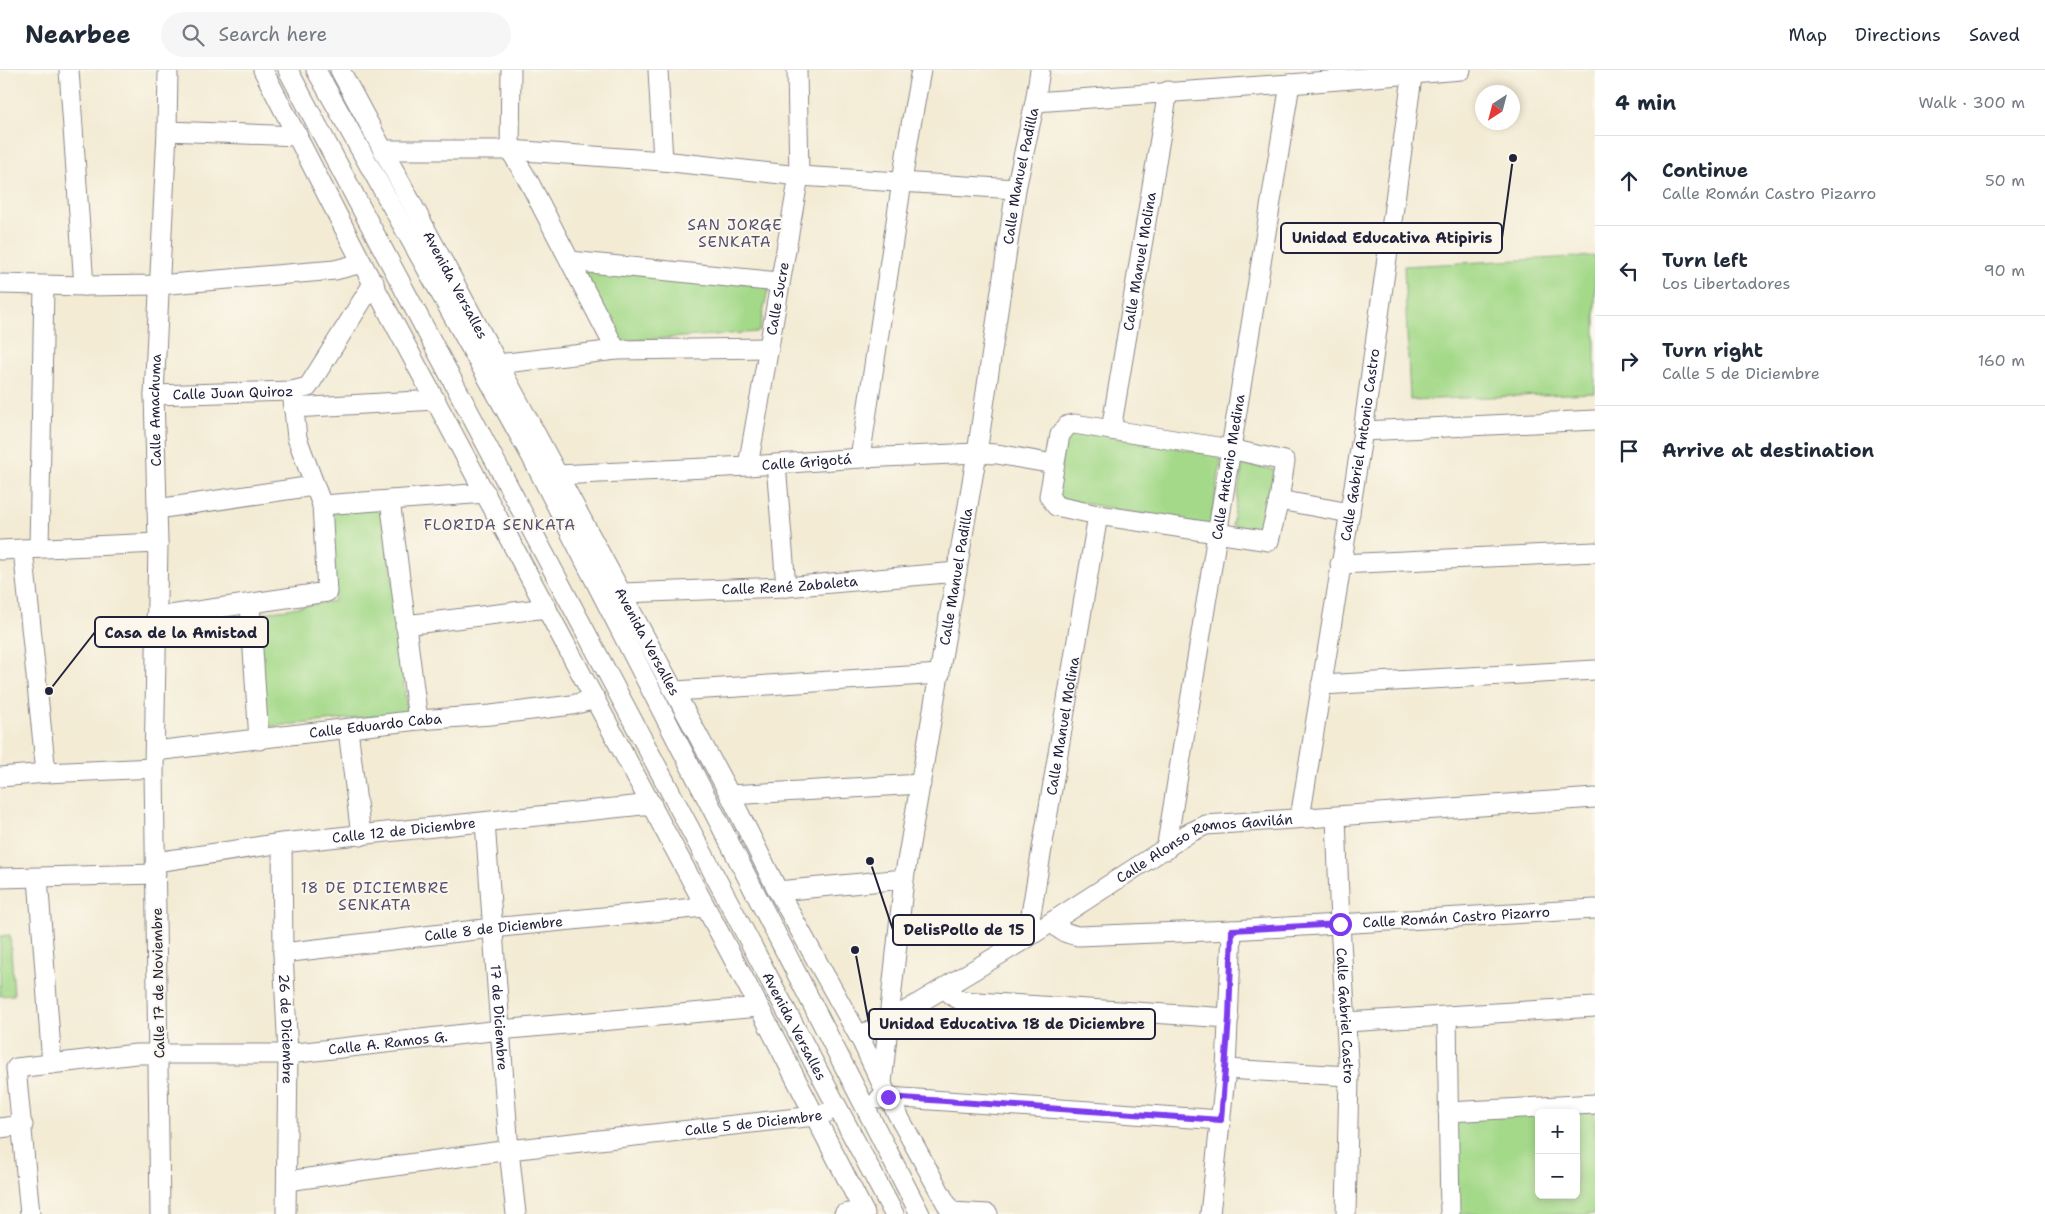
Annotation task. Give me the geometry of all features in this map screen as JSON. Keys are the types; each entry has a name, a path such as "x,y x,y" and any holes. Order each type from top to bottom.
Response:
{"street":[{"path":"69,70 84,286"},
{"name":"Calle Amachuma","path":"154,760 158,542 154,395 167,131 168,70"},
{"name":"Avenida Versalles","path":"263,70 362,262 652,804 704,907 759,1006 864,1213"},
{"name":"Avenida Versalles","path":"288,70 894,1214"},
{"name":"Avenida Versalles","path":"316,70 531,456 920,1214"},
{"name":"Avenida Versalles","path":"340,70 675,691 778,890 859,1036 885,1090 951,1213"},
{"path":"511,70 510,150 616,350"},
{"path":"658,70 663,161"},
{"name":"Calle Sucre","path":"748,466 799,176 797,70"},
{"path":"907,70 909,136"},
{"path":"860,458 909,136 921,70"},
{"name":"Calle Manuel Padilla","path":"885,1090 889,1021 904,879 977,453 1016,189 1040,70"},
{"path":"1035,102 1290,84 1413,72 1461,70"},
{"name":"Calle Gabriel Antonio Castro","path":"1300,818 1363,431 1413,72"},
{"name":"Calle Antonio Medina","path":"1166,850 1290,84"},
{"name":"Calle Manuel Molina","path":"1112,430 1168,92"},
{"path":"167,131 298,136"},
{"path":"383,150 510,150 663,161 799,176 1016,189"},
{"path":"570,261 779,282"},
{"path":"0,284 44,286 158,285 334,270 362,262"},
{"name":"Calle Juan Quiroz","path":"154,395 293,399 308,388 374,282"},
{"path":"44,286 31,548 46,772"},
{"path":"498,364 616,350 769,348"},
{"path":"156,618 327,592 322,505 313,486 297,438 293,399 436,400"},
{"path":"1363,431 1595,420"},
{"path":"1074,424 1112,430 1230,449 1285,461 1279,500 1269,541 1062,509 1052,502 1049,496 1060,435 1068,425 1074,424"},
{"name":"Calle Grigotá","path":"558,475 977,453 996,454 1054,464"},
{"path":"776,464 786,587"},
{"path":"157,508 313,486"},
{"path":"322,505 486,493"},
{"path":"390,500 418,720"},
{"path":"1279,500 1350,512"},
{"name":"Calle Manuel Molina","path":"1027,938 1098,515"},
{"path":"0,550 158,542"},
{"path":"1340,564 1595,552"},
{"name":"Calle René Zabaleta","path":"622,593 786,587 957,572"},
{"path":"250,605 259,740"},
{"path":"405,625 547,608"},
{"path":"1321,685 1595,670"},
{"path":"675,691 940,674"},
{"name":"Calle Eduardo Caba","path":"0,777 154,760 259,740 418,720 572,706 596,699"},
{"path":"348,729 361,836"},
{"name":"Calle 17 de Noviembre","path":"154,760 160,1214"},
{"path":"730,795 921,784"},
{"name":"Calle Alonso Ramos Gavilán","path":"859,1036 889,1021 1027,938 1166,850 1189,833 1206,825 1595,798"},
{"name":"Calle 12 de Diciembre","path":"0,878 38,878 156,868 282,843 652,804"},
{"name":"Calle Gabriel Castro","path":"1336,817 1349,1076 1346,1214"},
{"name":"17 de Diciembre","path":"485,822 509,1150 516,1214"},
{"name":"26 de Diciembre","path":"282,843 283,953 288,1054 286,1214"},
{"path":"38,878 52,1064"},
{"path":"778,890 904,879"},
{"name":"Calle 8 de Diciembre","path":"283,953 492,928 704,907"},
{"name":"Calle Román Castro Pizarro","path":"1053,921 1064,933 1078,936 1232,930 1595,909"},
{"path":"1210,1214 1226,1069 1232,930"},
{"path":"944,988 962,1001 1229,1018"},
{"name":"Calle A. Ramos G.","path":"23,1125 16,1068 136,1054 288,1054 500,1030 759,1006"},
{"path":"1346,1022 1595,1007"},
{"path":"1447,1017 1450,1214"},
{"path":"1226,1069 1349,1076"},
{"name":"Calle 5 de Diciembre","path":"287,1181 509,1150 815,1116 862,1104 885,1090 1221,1120"},
{"path":"1448,1112 1595,1104"},
{"path":"0,1128 23,1125 30,1214"},
{"path":"844,1214 864,1213 865,1161 880,1138"},
{"path":"951,1213 988,1214"}],"green space":[{"path":"1595,256 1595,393 1410,400 1404,266"},
{"path":"583,269 769,285 759,332 621,341"},
{"path":"1072,430 1222,456 1210,527 1057,498 1064,440"},
{"path":"1243,464 1282,471 1271,532 1232,525"},
{"path":"385,508 407,713 266,727 257,614 334,601 331,512"},
{"path":"10,935 14,995 0,996 0,936"},
{"path":"1595,1108 1595,1214 1457,1214 1454,1118 1535,1112 1535,1199 1580,1199 1580,1109"}],"place":[{"name":"Unidad Educativa Atipiris","path":"1513,158"},
{"name":"Casa de la Amistad","path":"49,691"},
{"name":"DelisPollo de 15","path":"870,861"},
{"name":"Unidad Educativa 18 de Diciembre","path":"855,950"}],"district":[{"name":"SAN JORGE SENKATA","path":"735,234"},
{"name":"FLORIDA SENKATA","path":"500,525"},
{"name":"18 DE DICIEMBRE SENKATA","path":"375,896"}],"route":[{"path":"888,1097 1221,1120 1229,1018 1232,930 1340,924"}]}
